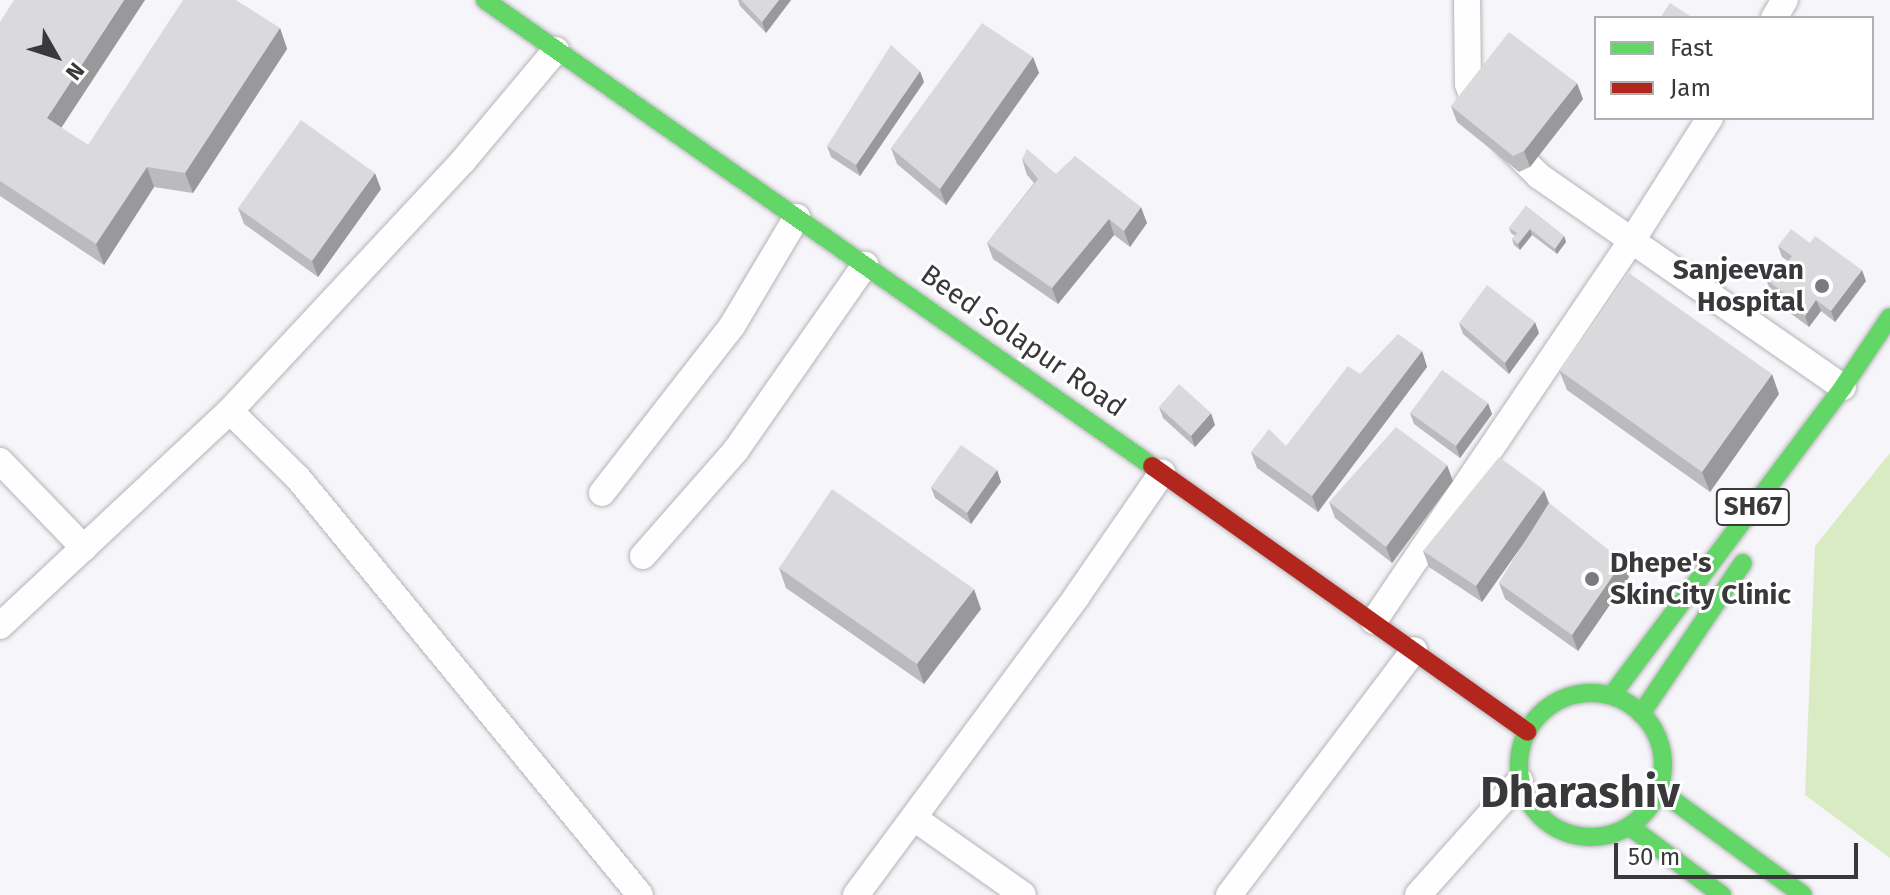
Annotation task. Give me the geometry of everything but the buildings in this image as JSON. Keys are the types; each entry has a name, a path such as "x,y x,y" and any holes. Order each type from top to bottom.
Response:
{"main road":[{"name":"Beed Solapur Road","path":"485,0 1374,621 1527,732"},
{"name":"SH67","path":"1612,695 1843,387 1890,317"},
{"path":"1810,463 1890,344"},
{"path":"1641,714 1757,542"},
{"path":"1587,692 1612,695 1641,714 1661,745 1664,768 1659,790 1648,810 1629,826 1610,835 1587,838 1565,833 1545,821 1530,804 1520,781 1519,756 1527,732 1542,712 1562,698 1587,692"},
{"path":"1659,790 1803,895"},
{"path":"1629,826 1722,895"}],"street":[{"path":"1467,0 1468,84 1480,116 1539,176 1843,387"},
{"path":"0,626 230,411 463,161 556,50"},
{"path":"1374,621 1631,242 1709,120"},
{"path":"602,493 732,326 797,217"},
{"path":"643,556 736,450 865,265"},
{"path":"230,411 298,478 640,895"},
{"path":"0,461 84,548"},
{"path":"856,895 1077,596 1162,473"},
{"path":"1229,895 1414,650"},
{"path":"1418,895 1520,781"},
{"path":"914,818 1023,895"}],"green space":[{"path":"1890,453 1890,858 1805,795 1815,546"}],"traffic: fast":[{"path":"485,0 1152,466"},
{"path":"1612,695 1843,387 1890,317"},
{"path":"1641,714 1743,563"},
{"path":"1591,693 1619,699 1642,714 1657,737 1663,765 1657,793 1642,816 1619,831 1591,837 1563,831 1540,816 1525,793 1519,765 1525,737 1540,714 1563,699 1591,693"},
{"path":"1659,790 1803,895"},
{"path":"1629,826 1722,895"}],"traffic: jam":[{"path":"1152,466 1527,732"}],"place":[{"name":"Sanjeevan Hospital","path":"1822,286"},
{"name":"Dhepe's SkinCity Clinic","path":"1592,579"}],"district":[{"name":"Dharashiv","path":"1580,793"}]}
